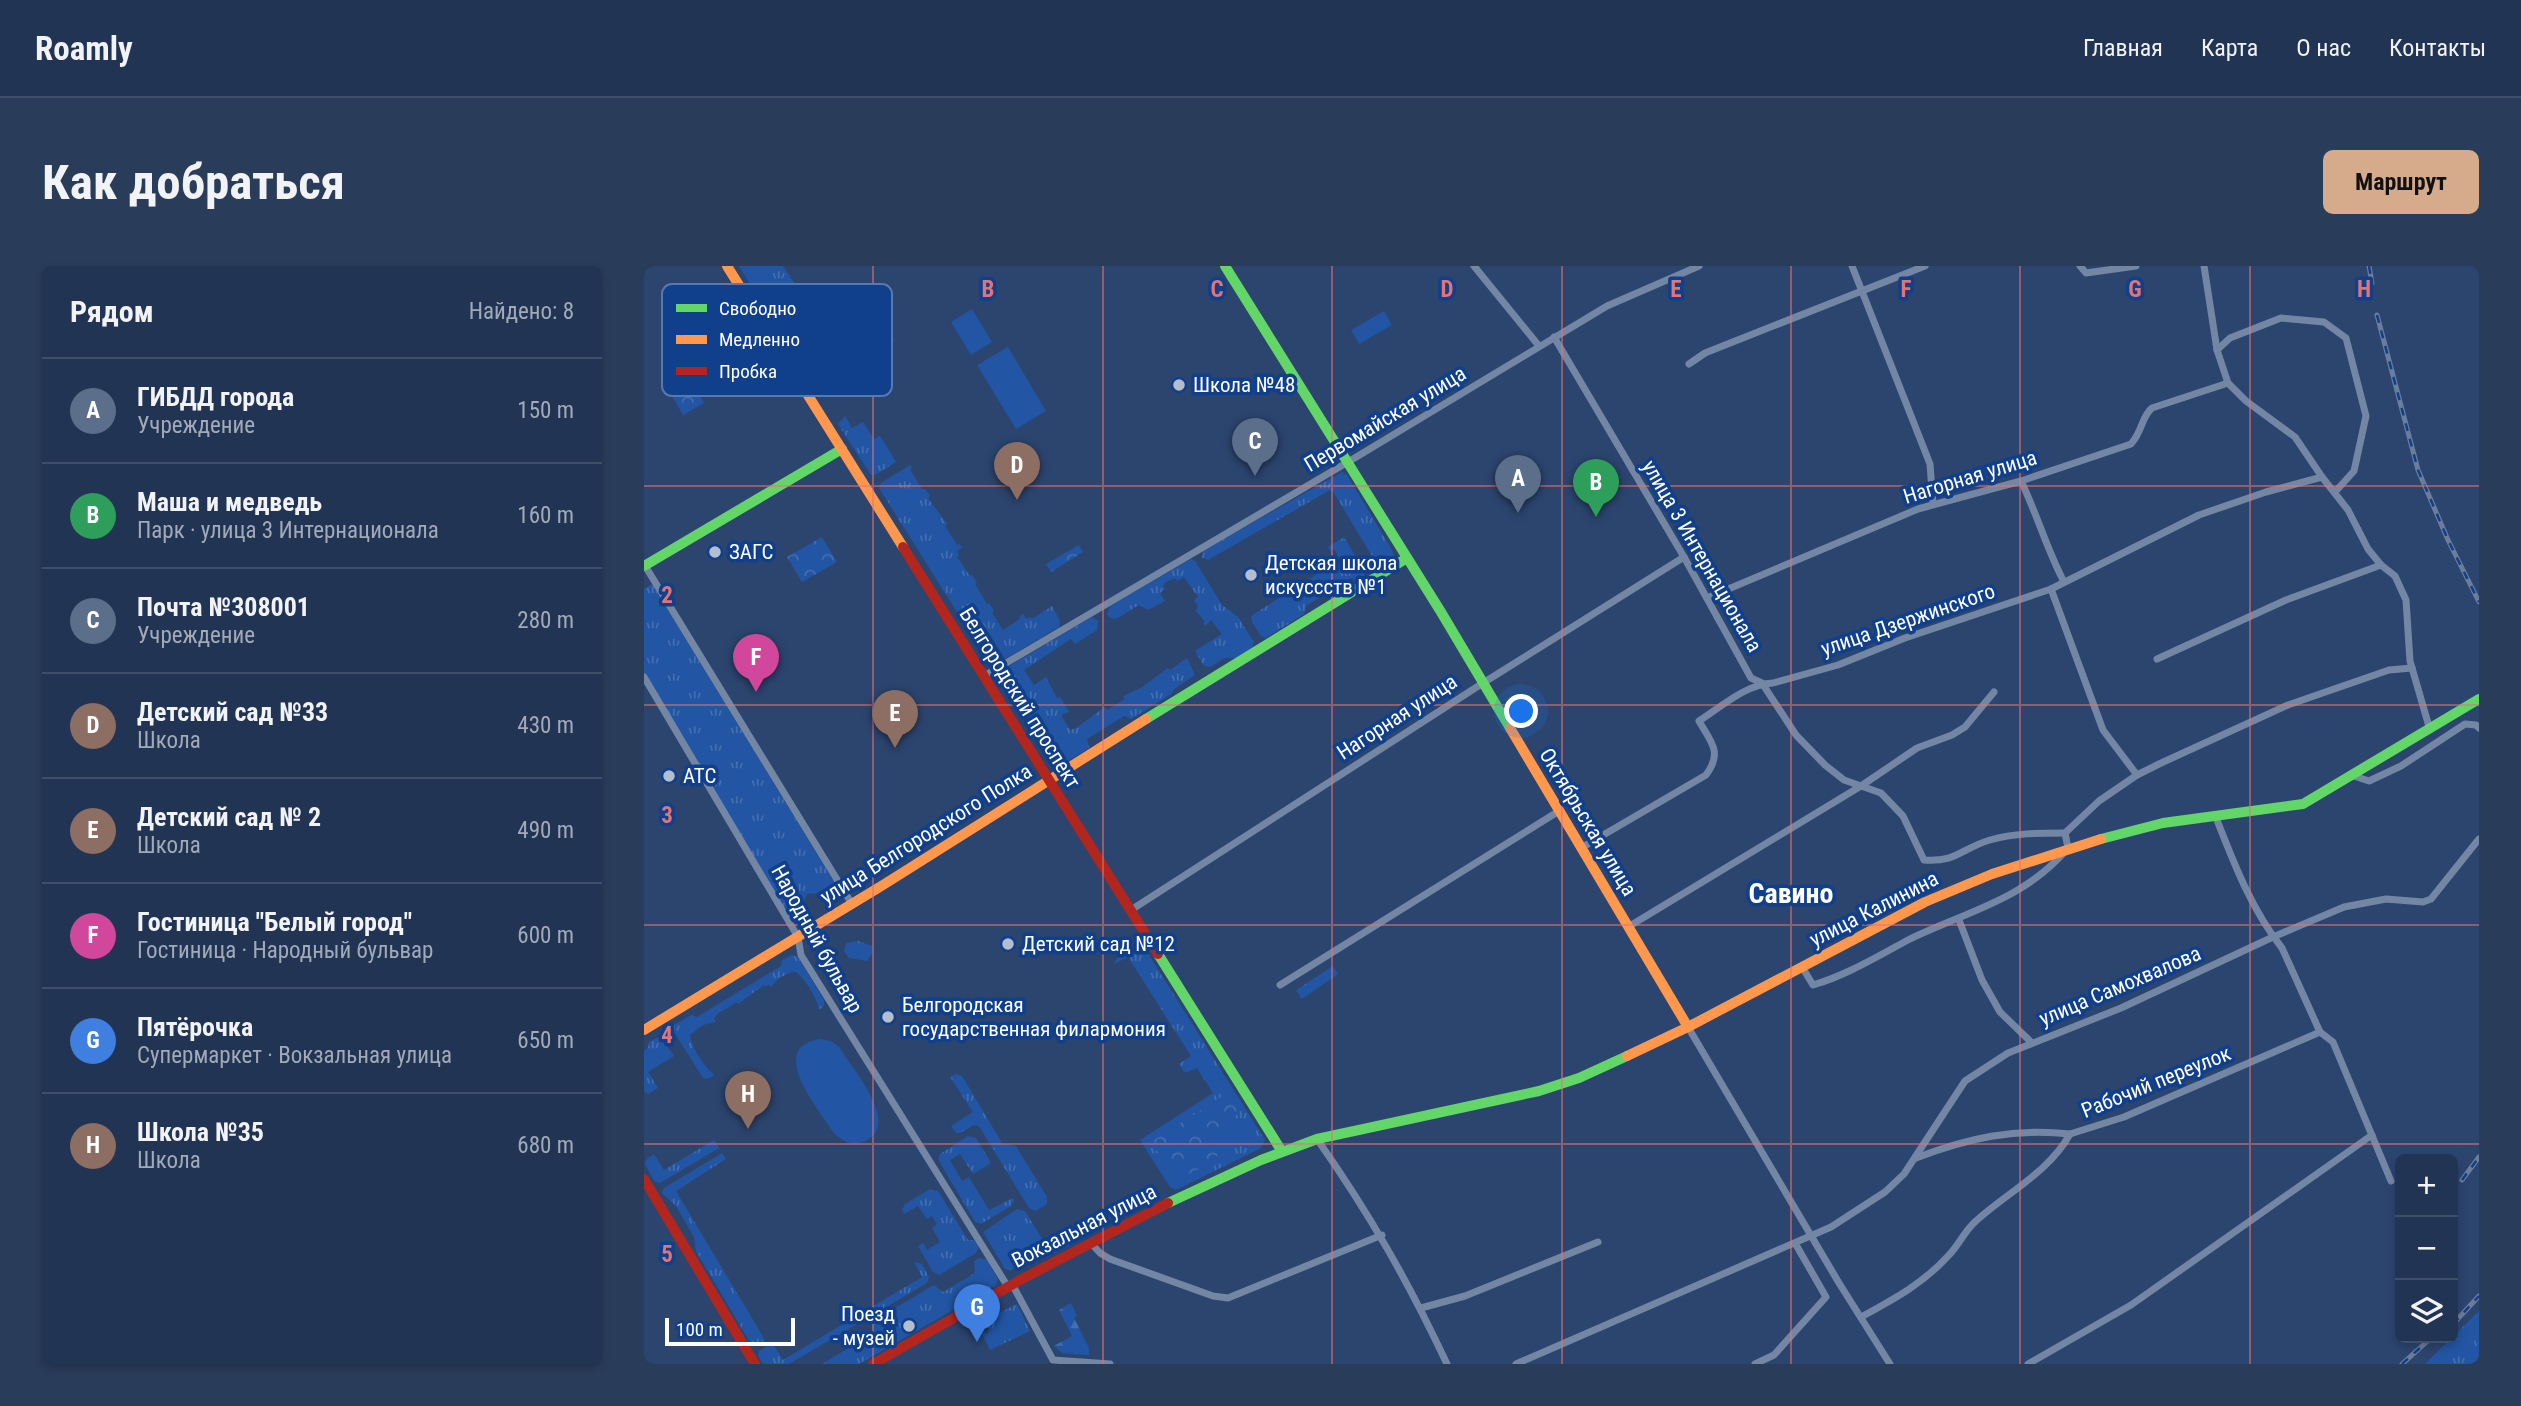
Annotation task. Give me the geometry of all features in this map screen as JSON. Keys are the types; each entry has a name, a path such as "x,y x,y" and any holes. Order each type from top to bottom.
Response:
{"main road":[{"name":"Белгородский проспект","path":"727,266 738,284"},
{"name":"Октябрьская улица","path":"1226,266 1483,683 1688,1027"},
{"name":"Белгородский проспект","path":"809,396 1281,1150"},
{"path":"644,565 842,449"},
{"name":"улица Белгородского Полка","path":"644,1030 852,904 1407,558"},
{"name":"улица Калинина","path":"1281,1150 1317,1139 1539,1091 1579,1078 1688,1027 1954,889 2068,848 2163,823 2303,804 2479,700"},
{"name":"Вокзальная улица","path":"873,1364 1091,1242 1281,1150"},
{"path":"644,1179 755,1364"}],"street":[{"path":"1474,266 1539,346"},
{"name":"Первомайская улица","path":"984,676 1607,306 1699,266"},
{"path":"1852,266 1930,464 1933,504"},
{"path":"1689,364 1705,353 1925,266"},
{"path":"2080,266 2086,273 2136,266"},
{"path":"2204,266 2217,350 2228,383 2246,401 2295,437 2348,510 2368,549 2381,565 2395,576 2406,600 2407,638 2412,668 2430,730"},
{"path":"2217,350 2230,338 2281,318 2324,322 2346,338 2366,416 2354,471 2335,492"},
{"name":"улица 3 Интернационала","path":"1554,337 1684,557 1751,678 1762,683 1796,735 1844,780 1881,793 1903,816 1924,860 1949,859 1987,841 2008,835 2065,833"},
{"name":"Нагорная улица","path":"1707,598 1933,504 2021,481 2131,444 2139,435 2145,414 2152,408 2228,383"},
{"name":"улица Дзержинского","path":"1581,848 1706,775 1714,764 1716,752 1699,720 1762,683 1773,683 1838,665 1905,638 2051,589 2199,515 2266,492 2322,477"},
{"path":"2021,481 2035,511 2052,561 2064,582"},
{"name":"Нагорная улица","path":"1130,910 1684,557"},
{"path":"644,565 852,904"},
{"path":"2157,659 2286,600 2381,565"},
{"path":"2051,589 2103,730 2137,775"},
{"path":"1802,967 1813,985 1825,982 2022,889 2051,868 2068,848 2065,833 2099,801 2137,775 2288,705 2389,670 2412,668"},
{"name":"Народный бульвар","path":"644,677 798,937 801,955 1010,1285 1053,1360 1110,1364"},
{"path":"1628,926 1861,786 1917,748 1952,735 1965,727 1994,692"},
{"path":"2354,776 2369,781 2401,766 2465,724 2479,728"},
{"path":"1280,985 1559,811"},
{"path":"2215,814 2239,877 2282,948 2315,1017 2319,1032 2333,1042 2391,1181"},
{"name":"улица Самохвалова","path":"1516,1364 1831,1227 1885,1192 1904,1174 1965,1081 2008,1053 2121,1008 2344,907 2386,899 2423,902 2431,899 2479,839"},
{"path":"1959,919 1982,980 2000,1012 2032,1043"},
{"name":"Октябрьская улица","path":"1688,1027 1890,1364"},
{"name":"Рабочий переулок","path":"1861,1317 1911,1290 1934,1271 1973,1224 2050,1163 2061,1151 2070,1133 2124,1118 2319,1032"},
{"path":"1916,1158 1987,1135 2044,1131 2070,1133"},
{"path":"2028,1364 2132,1305 2372,1135"},
{"path":"1317,1139 1382,1236 1421,1308 1447,1364"},
{"path":"1091,1242 1100,1254 1110,1259 1213,1296 1228,1298 1382,1236"},
{"path":"1421,1308 1465,1296 1598,1242"},
{"path":"1755,1364 1774,1355 1826,1297 1795,1242"}],"green space":[{"path":"739,266 783,266 795,284 750,284"},
{"path":"972,309 992,342 971,355 951,322"},
{"path":"1384,311 1392,325 1359,344 1351,330"},
{"path":"1008,347 1046,411 1016,429 977,365"},
{"path":"672,396 700,396 704,403 683,415"},
{"path":"845,416 852,428 863,422 874,439 880,436 896,462 871,475 838,424"},
{"path":"910,465 910,470 930,496 928,498 947,524 945,526 957,545 960,544 962,548 957,551 957,557 970,576 972,575 1003,630 1023,614 1026,619 1032,619 1052,606 1060,621 1059,627 1005,659 980,619 970,625 964,623 879,488 881,483"},
{"path":"1342,472 1347,475 1392,550 1394,556 1391,561 1378,568 1373,566 1369,560 1372,556 1330,490 1208,560 1202,558 1203,551"},
{"path":"822,537 837,562 802,582 787,557"},
{"path":"1344,537 1365,572 1364,577 1358,581 1351,578 1306,606 1304,614 1266,638 1261,636 1251,616 1290,591 1293,594 1299,590 1298,586 1337,562 1339,565 1342,563 1334,549 1330,551 1328,547"},
{"path":"1079,545 1083,552 1051,572 1046,564"},
{"path":"1191,559 1195,561 1222,605 1238,617 1254,642 1252,648 1236,658 1225,658 1210,667 1204,666 1195,651 1222,634 1211,620 1205,626 1196,611 1198,606 1194,600 1198,597 1184,577 1166,582 1163,586 1165,589 1160,593 1165,601 1148,610 1139,605 1116,619 1107,614 1110,606"},
{"path":"652,584 839,890 826,899 820,893 807,894 803,903 805,912 790,922 644,675 644,589"},
{"path":"1092,617 1098,621 1097,630 1075,644 1071,639 1024,670 1034,685 1046,677 1057,698 1060,697 1069,712 1062,717 1070,730 1105,707 1107,710 1125,699 1123,696 1141,688 1187,658 1195,675 1131,719 1124,716 1087,739 1089,748 1061,765 1057,763 1001,677 1001,671"},
{"path":"858,941 872,946 873,952 867,961 849,958 844,951 846,943"},
{"path":"1141,944 1265,1140 1261,1148 1176,1190 1170,1187 1140,1140 1213,1093 1197,1068 1184,1072 1179,1064 1191,1056 1128,957 1114,964 1117,958"},
{"path":"792,955 798,957 824,1000 824,1006 819,1010 810,988 794,971 779,978 771,987 764,985 738,1004 737,1002 717,1014 714,1019 716,1022 703,1025 690,1035 699,1057 715,1075 703,1078 674,1032 674,1025 691,1015 697,1017 781,966 782,960"},
{"path":"1333,966 1338,974 1302,999 1296,990"},
{"path":"660,1036 674,1056 648,1072 658,1088 648,1094 644,1091 644,1050 648,1048 649,1042"},
{"path":"821,1039 831,1041 839,1047 863,1082 877,1111 878,1124 874,1134 863,1142 847,1142 834,1133 801,1080 797,1053 805,1044"},
{"path":"956,1074 962,1076 1002,1143 1016,1146 1047,1197 1046,1205 1035,1211 1029,1208 979,1126 974,1125 956,1133 951,1126 973,1112 950,1077"},
{"path":"1227,1093 1238,1111 1214,1162 1176,1180 1151,1142"},
{"path":"968,1136 976,1138 991,1163 973,1174 960,1154 950,1160 962,1181 969,1177 989,1210 1013,1198 1014,1200 1011,1206 981,1224 975,1222 938,1159 940,1154"},
{"path":"714,1140 719,1148 660,1183 654,1181 645,1164 654,1154 664,1170"},
{"path":"722,1153 726,1159 676,1191 765,1340 757,1346 751,1344 696,1251 694,1237 676,1206 662,1193 664,1188"},
{"path":"930,1189 938,1191 968,1240 974,1240 979,1247 976,1253 939,1275 933,1272 918,1246 923,1243 927,1250 940,1242 932,1228 937,1224 932,1216 927,1219 918,1206 904,1214 902,1210 905,1204"},
{"path":"1017,1209 1025,1211 1044,1242 1055,1244 1070,1237 1074,1239 1074,1243 1055,1253 1043,1251 1011,1270 1005,1269 983,1232"},
{"path":"979,1258 987,1260 998,1279 996,1285 859,1364 822,1364 874,1333 873,1321 934,1285 943,1292 975,1273 974,1261"},
{"path":"914,1262 922,1264 929,1277 927,1283 789,1364 763,1364 758,1355 759,1351 772,1343 783,1360 922,1277"},
{"path":"1071,1303 1077,1316 1074,1318 1089,1348 1089,1355 1062,1353 1054,1346 1072,1336 1059,1310"},
{"path":"1017,1304 1030,1331 990,1350 981,1332 988,1333 989,1328 982,1327 980,1322"},
{"path":"2479,1311 2479,1364 2425,1364 2446,1343 2458,1343 2458,1332"}],"railway":[{"path":"2369,266 2372,283"},
{"path":"2377,315 2418,470 2448,540 2479,602"},
{"path":"2462,1180 2479,1157"},
{"path":"2458,1319 2479,1296"},
{"path":"2402,1364 2425,1343"}],"traffic: fast":[{"path":"1225,266 1441,612 1510,728"},
{"path":"644,566 842,449"},
{"path":"1146,719 1407,558"},
{"path":"2101,839 2163,823 2303,804 2479,699"},
{"path":"1158,954 1281,1150"},
{"path":"1168,1203 1261,1160 1317,1139 1539,1091 1579,1078 1627,1056"}],"traffic: slow":[{"path":"727,266 738,284"},
{"path":"808,396 903,547"},
{"path":"644,1030 883,885 1146,719"},
{"path":"1510,728 1688,1027"},
{"path":"1627,1056 1688,1027 1925,902 1992,874 2101,839"}],"traffic: jam":[{"path":"903,547 1158,954"},
{"path":"644,1179 755,1364"},
{"path":"873,1364 1020,1280 1168,1203"}],"place":[{"name":"Школа №48","path":"1179,385"},
{"name":"Почта №308001","path":"1255,476"},
{"name":"Детский сад №33","path":"1017,500"},
{"name":"ГИБДД города","path":"1518,513"},
{"name":"Маша и медведь","path":"1596,517"},
{"name":"ЗАГС","path":"715,552"},
{"name":"Детская школа искуссств №1","path":"1251,575"},
{"name":"Гостиница \"Белый город\"","path":"756,692"},
{"name":"Детский сад № 2","path":"895,748"},
{"name":"АТС","path":"669,776"},
{"name":"Детский сад №12","path":"1008,944"},
{"name":"Белгородская государственная филармония","path":"888,1017"},
{"name":"Школа №35","path":"748,1129"},
{"name":"Поезд - музей","path":"909,1326"},
{"name":"Пятёрочка","path":"977,1342"}],"district":[{"name":"Савино","path":"1791,893"}]}
